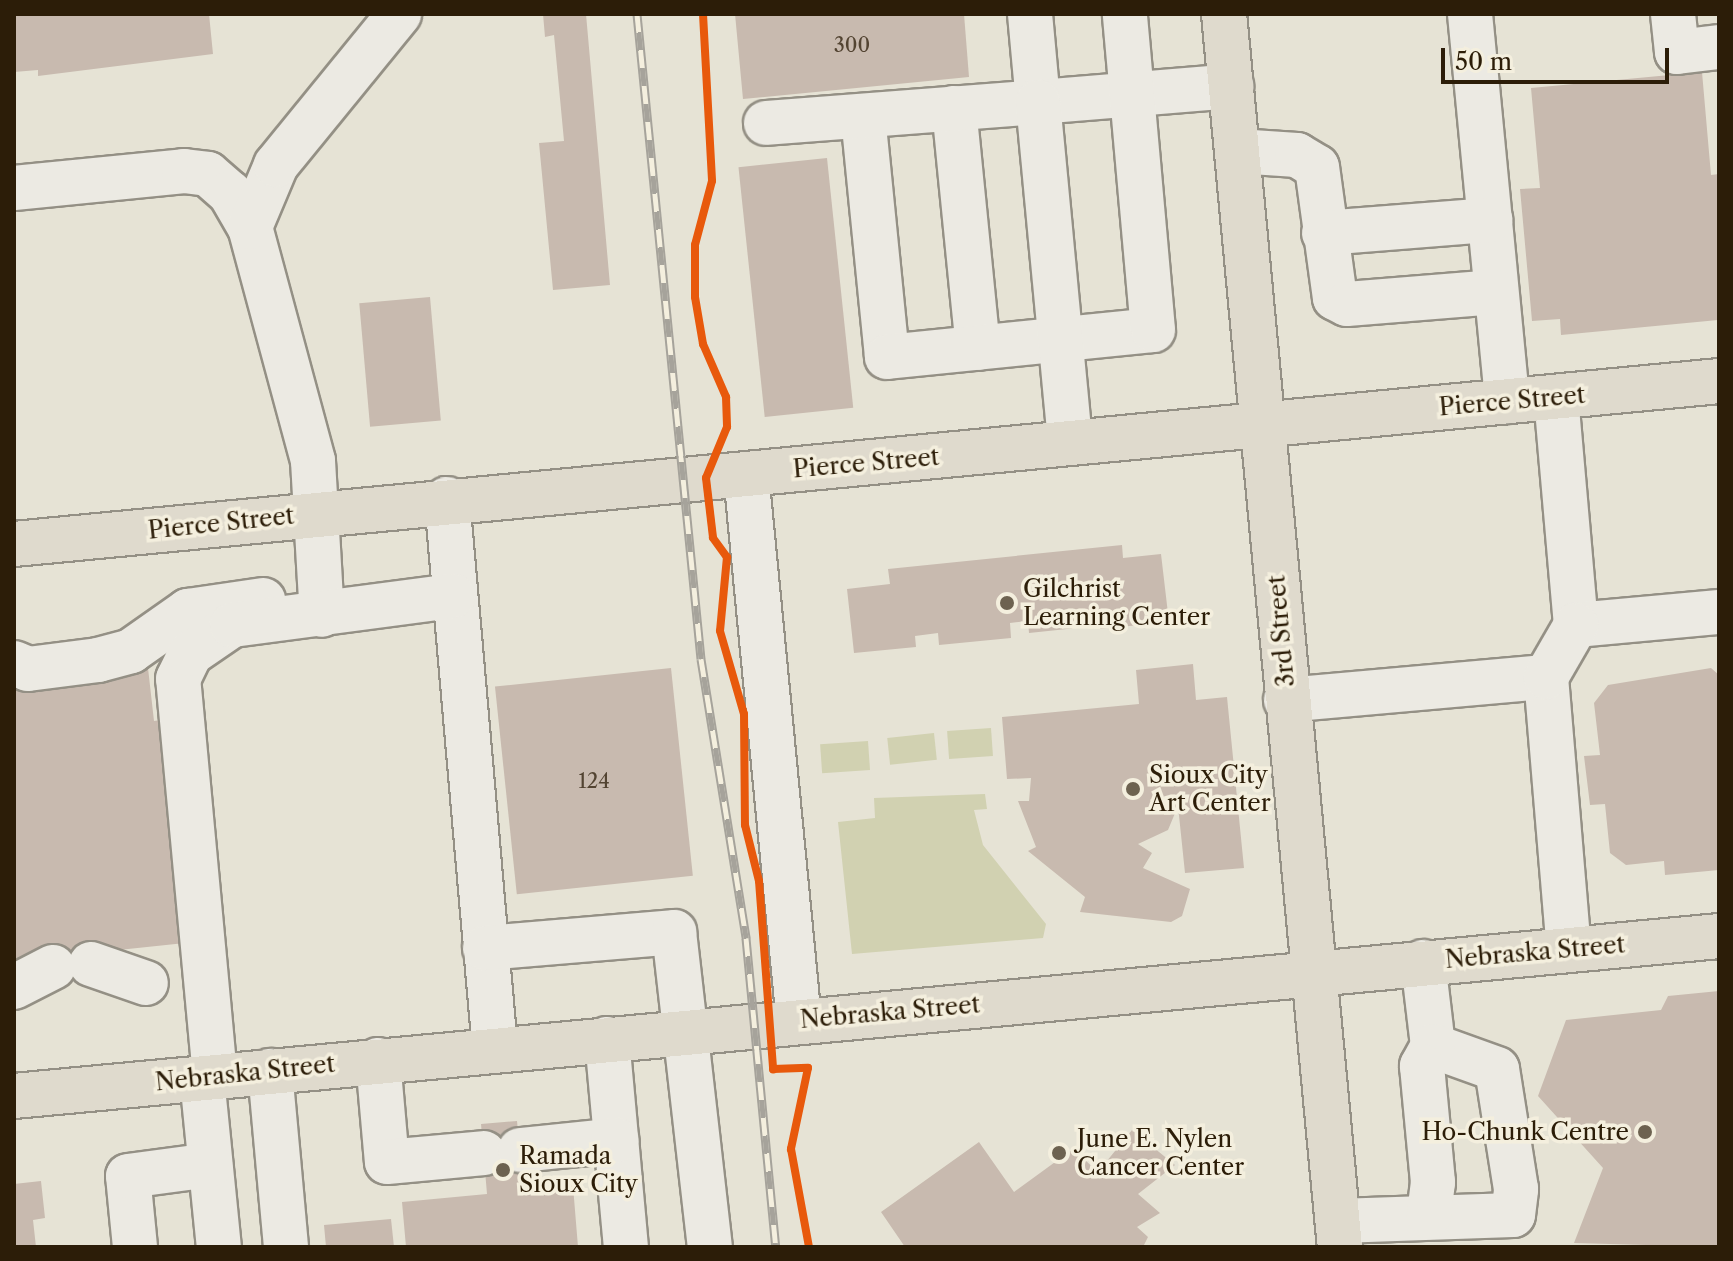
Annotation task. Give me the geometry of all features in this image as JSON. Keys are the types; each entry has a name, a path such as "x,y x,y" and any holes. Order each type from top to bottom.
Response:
{"main road":[{"name":"3rd Street","path":"1224,14 1286,700 1339,1234"},
{"name":"Pierce Street","path":"14,544 447,499 746,474 1719,381"},
{"name":"Nebraska Street","path":"14,1096 1719,936"}],"lane":[{"path":"250,227 276,165 399,14"},
{"path":"1030,14 1070,443"},
{"path":"863,116 887,357 1153,330 1125,14"},
{"path":"1470,14 1507,401"},
{"path":"1673,14 1677,52 1719,47"},
{"path":"766,123 1231,86"},
{"path":"954,108 978,348"},
{"path":"1237,151 1309,159 1320,181 1328,284 1347,304 1496,292"},
{"path":"14,188 208,174 250,227 313,461 321,604"},
{"path":"1324,233 1490,220"},
{"path":"1556,397 1576,625 1546,677 1569,949"},
{"path":"746,474 799,1021"},
{"path":"447,499 453,596 495,1049"},
{"path":"14,663 42,668 98,660 131,651 188,611 453,596"},
{"path":"219,1247 210,1165 208,1077 178,679 190,654 232,625 321,604"},
{"path":"1576,625 1719,612"},
{"path":"1286,700 1546,677"},
{"path":"485,948 674,932 691,1032 710,1247"},
{"path":"1423,962 1433,1046 1422,1066 1445,1227"},
{"path":"14,987 72,966 146,983"},
{"path":"607,1039 626,1247"},
{"path":"1339,1234 1445,1227 1513,1215 1516,1189 1497,1069 1433,1046"},
{"path":"378,1060 387,1162 616,1140"},
{"path":"270,1071 286,1247"},
{"path":"135,1247 128,1176 210,1165"}],"green space":[{"path":"991,728 993,756 949,759 947,731"},
{"path":"934,733 937,760 890,765 887,738"},
{"path":"868,741 870,770 822,773 820,744"},
{"path":"985,794 987,809 974,810 983,845 1046,924 1043,938 852,954 838,822 875,818 874,798"}],"building":[{"path":"14,14 209,14 213,54 38,76 38,70 14,72"},
{"path":"543,14 586,14 610,285 553,290 539,143 564,141 554,35 545,37"},
{"path":"735,14 964,14 969,77 743,99"},
{"path":"1702,72 1711,175 1719,174 1718,320 1561,335 1560,319 1532,321 1520,189 1540,188 1531,88"},
{"path":"827,158 853,408 765,417 738,167"},
{"path":"430,297 441,421 370,427 359,303"},
{"name":"Gilchrist Learning Center","path":"1122,545 1123,558 1161,554 1169,622 1100,629 1099,617 1085,618 1086,627 1029,633 1028,621 1010,623 1011,638 939,645 938,633 915,636 916,647 854,653 847,589 890,584 888,569"},
{"name":"Sioux City Art Center","path":"1193,664 1196,700 1227,697 1244,868 1185,873 1178,806 1168,830 1138,844 1152,853 1143,868 1190,889 1182,916 1171,922 1080,912 1085,897 1028,851 1036,847 1018,801 1029,801 1031,778 1007,779 1002,717 1139,704 1136,670"},
{"path":"148,668 154,721 161,720 185,943 90,953 93,977 55,981 52,957 14,961 14,682"},
{"path":"671,668 693,876 517,894 495,687"},
{"path":"1711,668 1719,675 1719,870 1665,875 1664,861 1626,865 1610,853 1605,804 1590,805 1584,756 1600,755 1594,703 1608,685"},
{"name":"Ho-Chunk Centre","path":"1719,991 1719,1247 1574,1243 1603,1168 1538,1096 1566,1020 1661,1010 1668,996"},
{"name":"Ramada Sioux City","path":"517,1121 524,1190 573,1186 578,1247 406,1247 402,1202 487,1194 481,1124"},
{"path":"1132,1130 1175,1165 1138,1194 1160,1213 1137,1227 1148,1237 1143,1247 905,1247 881,1212 979,1142 1014,1192 1073,1149 1098,1172"},
{"path":"41,1181 45,1218 33,1220 36,1247 14,1247 14,1184"},
{"path":"391,1219 394,1247 326,1247 324,1225"}],"railway":[{"path":"637,14 701,659 746,938 776,1247"}],"cycle path":[{"path":"703,14 712,181 695,245 695,297 703,344 726,397 727,427 706,478 713,538 727,557 720,631 744,714 745,825 759,881 773,1069 808,1068 791,1149 809,1247"}],"place":[{"name":"Gilchrist Learning Center","path":"1007,603"},
{"name":"Sioux City Art Center","path":"1133,789"},
{"name":"Ho-Chunk Centre","path":"1645,1132"},
{"name":"June E. Nylen Cancer Center","path":"1059,1153"},
{"name":"Ramada Sioux City","path":"503,1170"}]}
